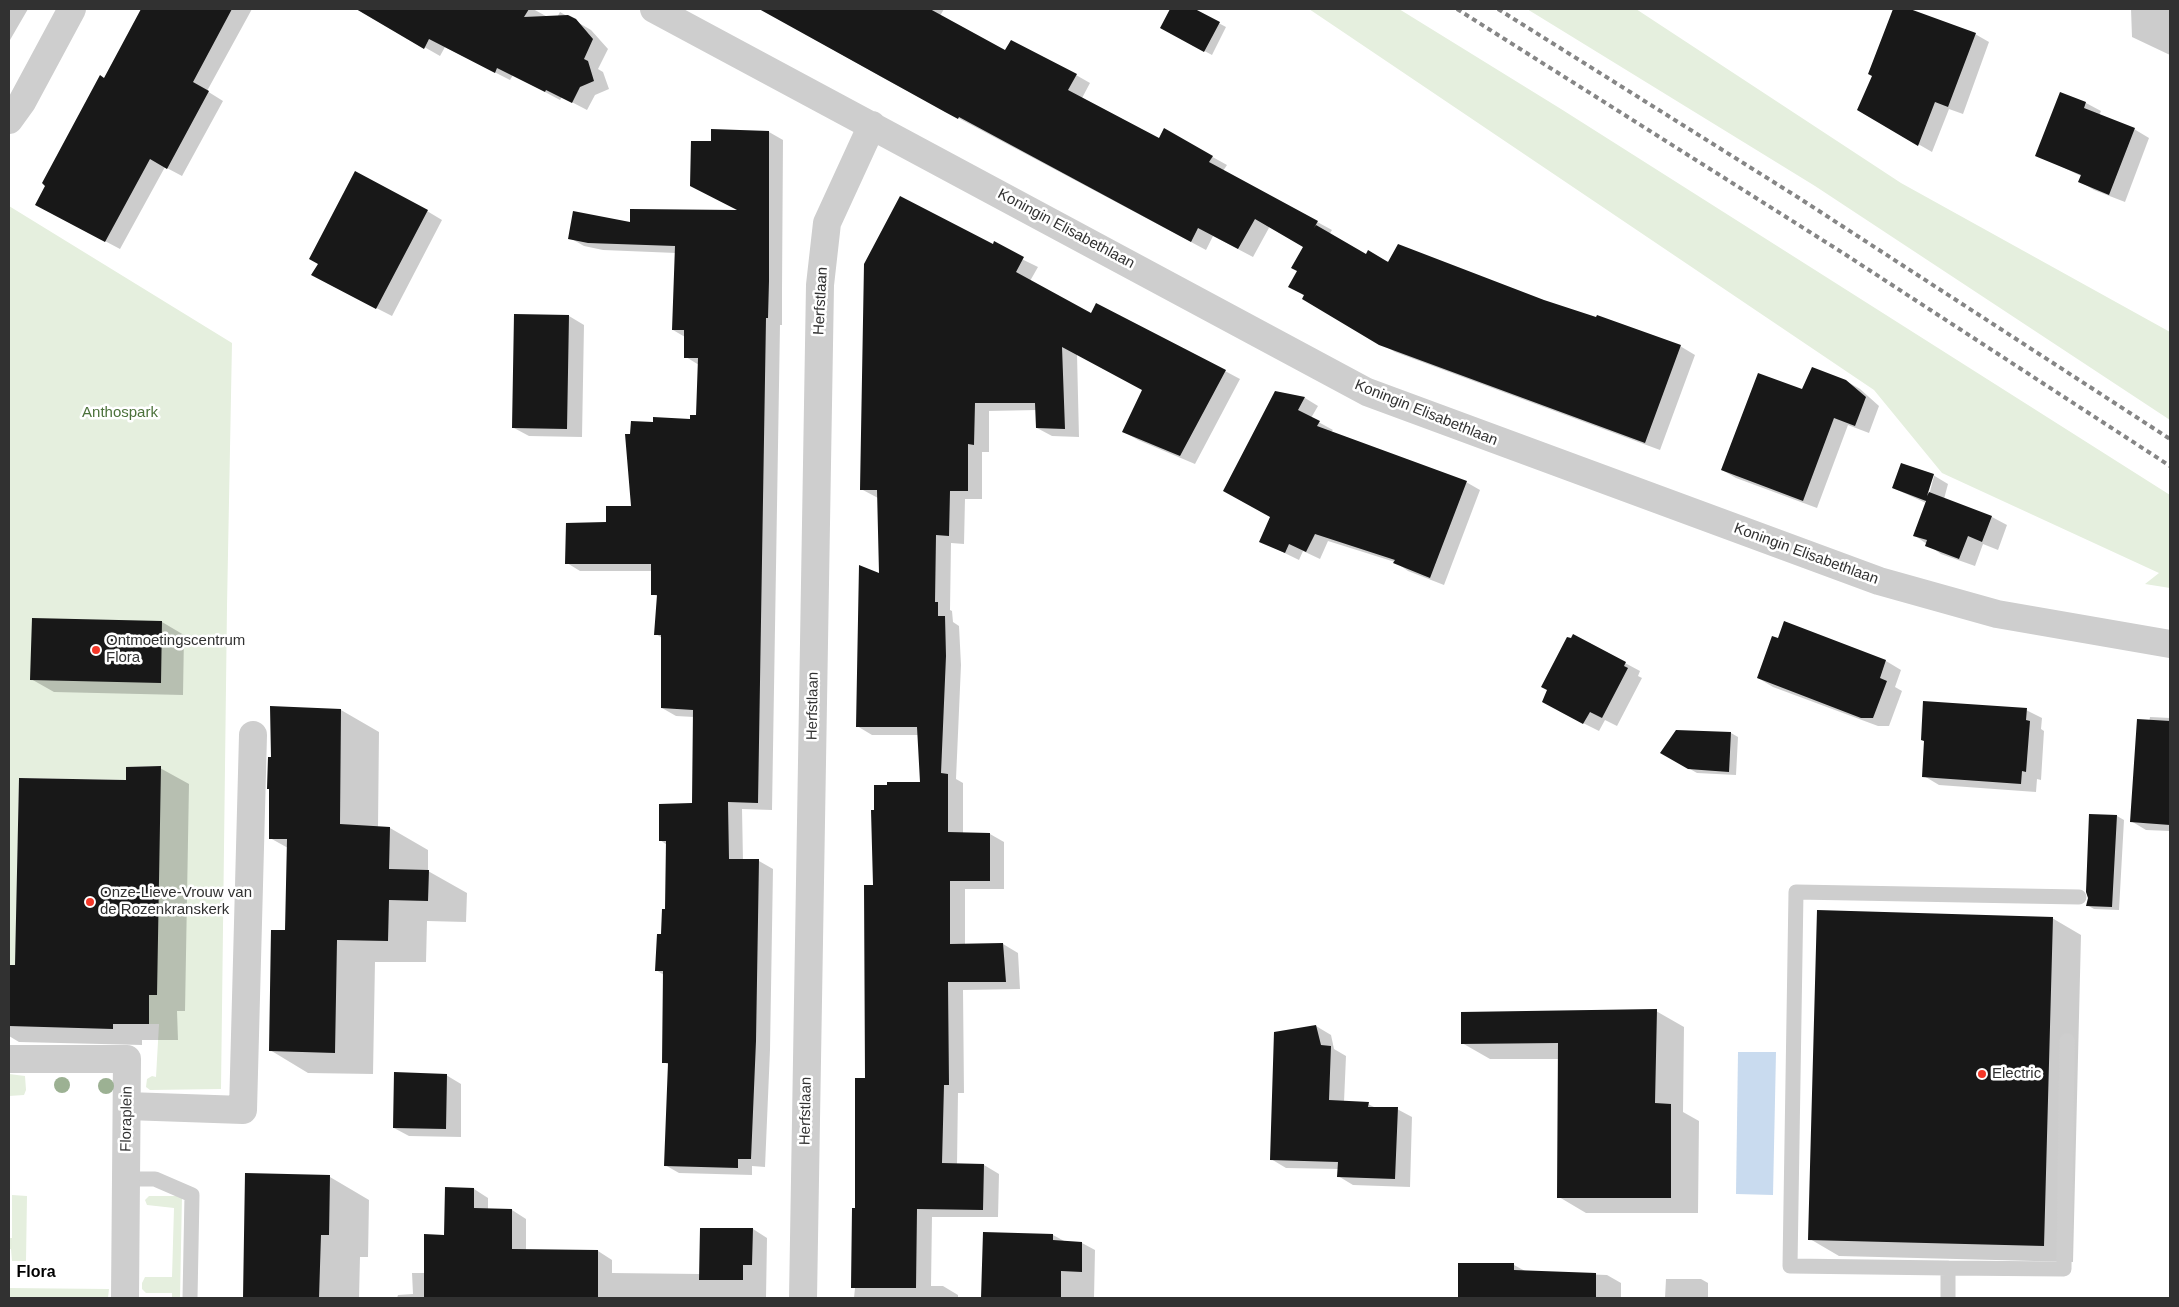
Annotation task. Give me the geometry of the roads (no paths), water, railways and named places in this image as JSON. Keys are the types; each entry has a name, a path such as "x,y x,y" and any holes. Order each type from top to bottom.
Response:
{"street":[{"path":"9,120 22,102 72,9"},
{"name":"Koningin Elisabethlaan","path":"654,9 1367,392 1879,581 1997,614 2107,635 2170,644"},
{"name":"Herfstlaan","path":"803,1298 820,285 827,222 872,125"},
{"path":"127,1106 242,1110 252,736"},
{"name":"Floraplein","path":"9,1059 127,1059 125,1298"}],"lane":[{"path":"2067,1041 2064,1270 1790,1266 1796,892 2079,897"},
{"path":"126,1179 155,1179 192,1195 190,1298"},
{"path":"1948,1268 1948,1298"}],"water":[{"path":"1738,1052 1776,1052 1773,1195 1736,1194"}],"railway":[{"path":"1457,9 1843,253 2170,466"},
{"path":"1498,9 1799,198 2170,439"}],"place":[{"name":"Ontmoetingscentrum Flora","path":"96,650"},
{"name":"Onze-Lieve-Vrouw van de Rozenkranskerk","path":"90,902"},
{"name":"Electric","path":"1982,1074"}],"district":[{"name":"Flora","path":"36,1273"}],"park label":[{"name":"Anthospark","path":"120,413"}]}
